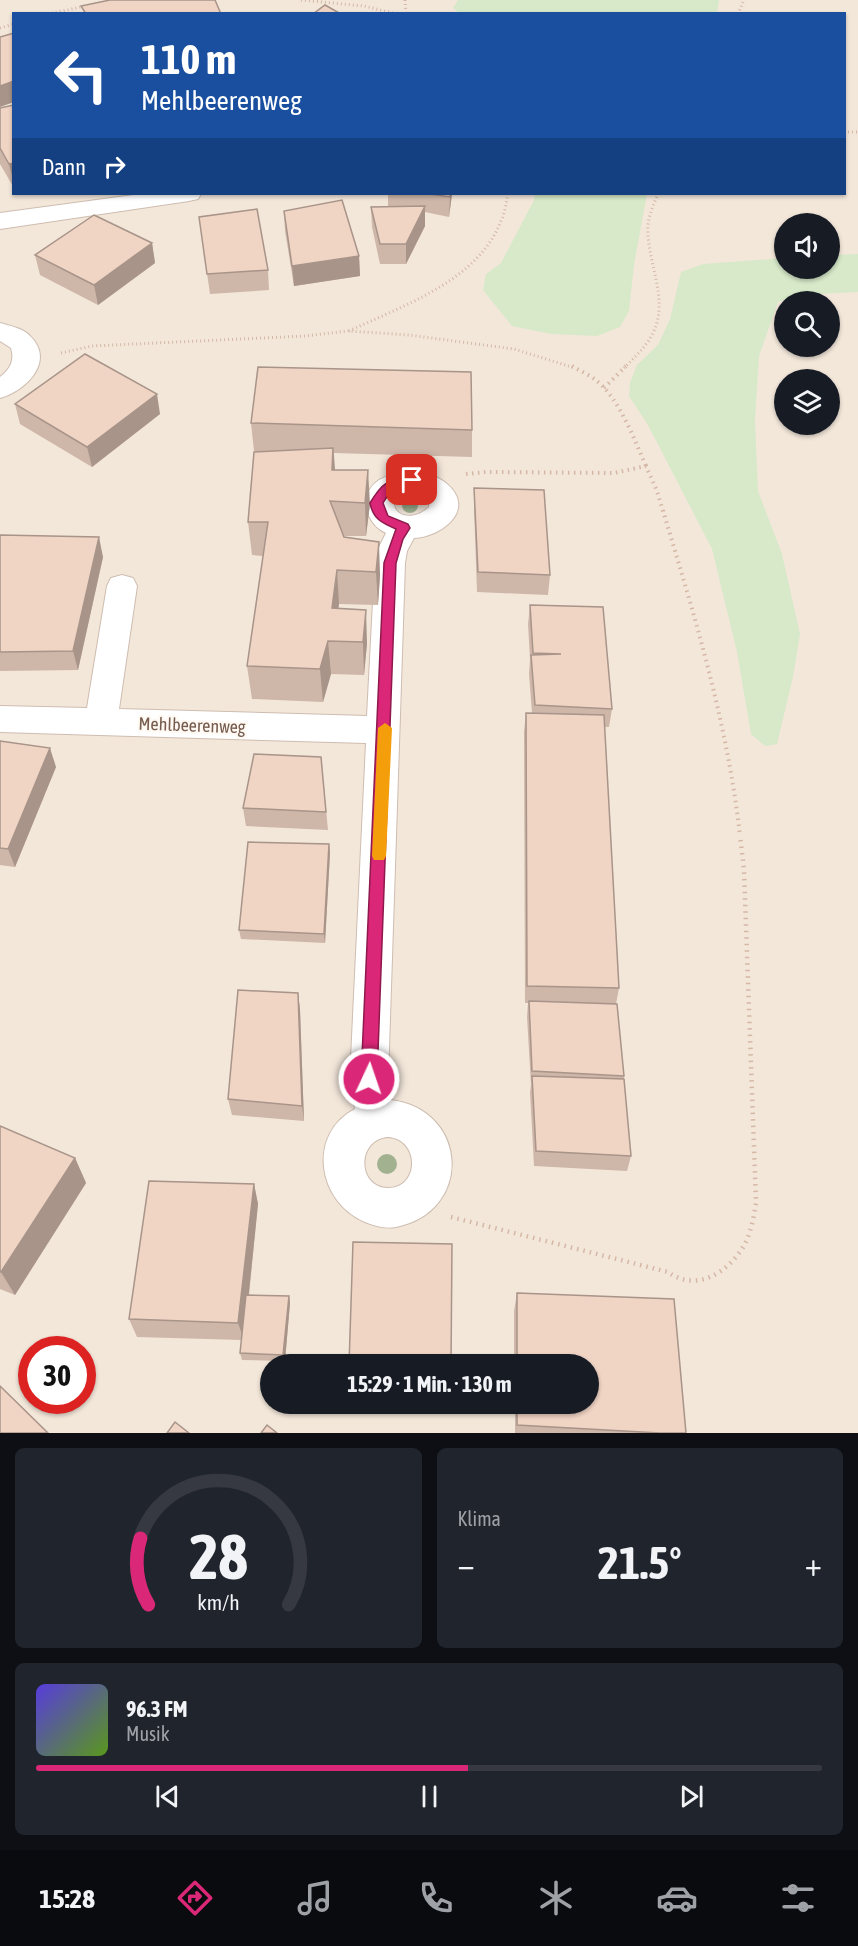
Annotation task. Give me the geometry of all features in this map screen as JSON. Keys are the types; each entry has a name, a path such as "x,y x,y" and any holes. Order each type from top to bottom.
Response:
{"street":[{"path":"0,220 182,195"},
{"path":"0,332 18,338 25,347 28,361 21,375 0,389"},
{"path":"412,480 431,485 442,497 442,513 426,525 404,528 384,519 378,512 376,503 379,495 392,484 412,480"},
{"path":"379,1120 372,1101 369,1079 390,563 397,539 404,528"},
{"path":"101,722 122,586"},
{"name":"Mehlbeerenweg","path":"0,719 385,730"},
{"path":"393,1119 406,1122 418,1129 427,1140 434,1165 430,1180 422,1193 408,1203 392,1207 376,1206 362,1200 350,1189 344,1176 343,1160 346,1145 354,1134 365,1125 379,1120 393,1119"}],"path":[{"path":"57,12 114,0"},
{"path":"301,0 364,6 389,12"},
{"path":"348,331 442,284 477,259 497,233 503,221 508,195"},
{"path":"604,388 644,347 657,322 660,299 651,258 648,224 658,195"},
{"path":"28,361 92,346 293,337 348,331 409,335 514,349 572,366 585,372 604,388 636,437 660,501 692,607 716,696 737,806 744,870 756,1188 756,1203 750,1231 745,1244 735,1257 716,1273 694,1281 680,1280 668,1272 447,1216 432,1205 422,1193"},
{"path":"431,485 473,473 614,473 646,466"}],"shaded area":[{"path":"0,0 858,0 858,1433 0,1433"}],"green space":[{"path":"458,0 719,0 717,12 458,12 453,8"},
{"path":"535,195 647,195 634,265 629,311 620,327 597,336 551,334 512,326 483,290 486,274 501,263"},
{"path":"858,254 858,292 774,291 774,313 759,356 755,420 758,491 782,554 800,634 793,677 777,744 765,746 751,734 737,652 712,549 648,425 629,396 630,383 637,365 658,345 670,319 681,272 703,264 774,259 774,279 840,279 840,255"}],"building":[{"path":"110,0 215,0 220,12 85,12 81,6"},
{"path":"325,5 337,12 316,12"},
{"path":"12,34 12,82 0,86 0,37"},
{"path":"12,105 12,163 9,164 0,148 0,108"},
{"path":"342,200 359,256 292,266 284,211"},
{"path":"425,206 406,244 380,244 371,207"},
{"path":"257,209 268,270 207,274 199,217"},
{"path":"94,215 152,243 94,285 35,255"},
{"path":"85,354 157,394 87,447 15,404"},
{"path":"258,367 471,372 472,430 251,423"},
{"path":"333,448 332,470 368,470 365,503 330,501 344,537 379,542 376,572 337,570 332,608 366,610 363,642 328,641 320,669 247,666 268,522 248,522 254,452"},
{"path":"474,488 544,490 550,575 478,572"},
{"path":"0,535 99,537 73,651 0,652"},
{"path":"530,605 603,607 612,709 535,705 531,655 561,654 533,653"},
{"path":"526,713 604,715 619,988 527,986"},
{"path":"0,741 50,748 8,849 0,848"},
{"path":"254,754 321,757 326,812 243,808"},
{"path":"248,842 329,844 324,934 239,930"},
{"path":"238,990 298,993 302,1106 228,1099"},
{"path":"529,1001 617,1004 624,1076 532,1071"},
{"path":"532,1076 624,1079 631,1156 536,1151"},
{"path":"0,1126 75,1158 1,1272 0,1272"},
{"path":"149,1181 254,1184 238,1323 129,1319"},
{"path":"353,1242 452,1244 451,1354 349,1354"},
{"path":"517,1293 674,1299 686,1433 517,1425 517,1414 599,1414 599,1354 517,1354"},
{"path":"246,1295 289,1296 283,1354 240,1353"},
{"path":"0,1386 18,1404 18,1414 29,1414 48,1433 0,1433"},
{"path":"175,1422 189,1433 167,1433"},
{"path":"267,1425 277,1433 261,1433"}],"slow traffic":[{"path":"379,856 385,728"}],"route":[{"path":"369,1079 390,563 392,551 404,528 384,519 378,512 376,503 379,495 392,484 412,480"}]}
